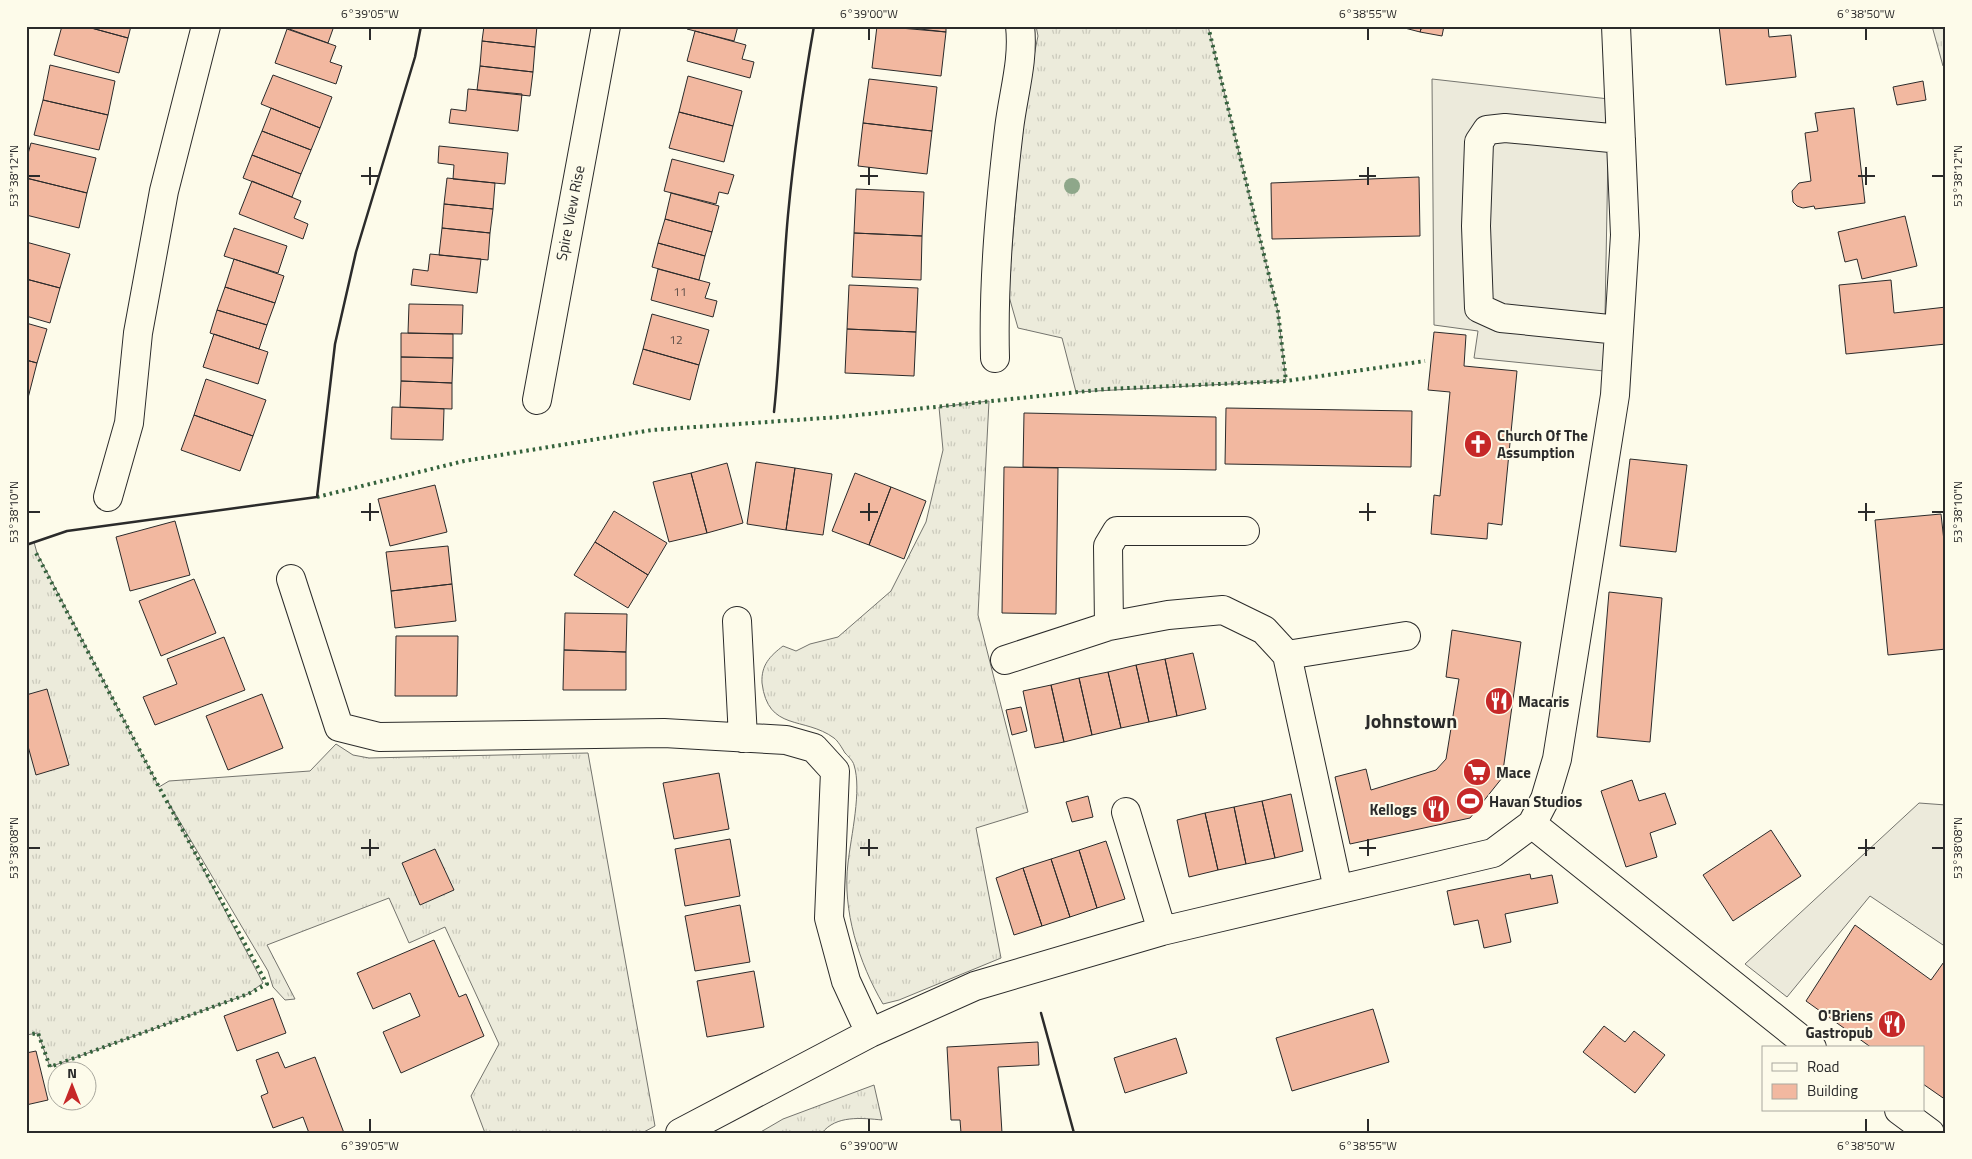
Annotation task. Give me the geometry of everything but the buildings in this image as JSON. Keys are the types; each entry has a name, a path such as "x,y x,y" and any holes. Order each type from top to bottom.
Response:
{"street":[{"path":"108,497 129,423 138,333 164,190 206,26"},
{"name":"Spire View Rise","path":"537,400 606,26"},
{"path":"995,358 994,316 997,250 1009,127 1023,45 1020,26"},
{"path":"680,1133 870,1033 975,986 1162,931 1493,853 1532,824 1545,799 1557,759 1615,395 1625,235 1616,26"},
{"path":"1619,330 1501,318 1479,308 1476,226 1479,142 1486,130 1505,128 1621,139"},
{"path":"1109,626 1108,546 1117,531 1245,531"},
{"path":"291,579 339,727 379,737 664,732 786,740 814,748 836,771 829,918 846,981 870,1033"},
{"path":"1005,660 1109,626 1168,615 1223,610 1264,630 1287,655 1338,889"},
{"path":"738,621 743,738"},
{"path":"1287,655 1406,636"},
{"path":"1126,812 1162,931"},
{"path":"1532,824 1810,1046"},
{"path":"1901,1112 1930,1133"}],"green space":[{"path":"1036,26 1208,26 1278,312 1286,381 1076,392 1062,338 1018,328 1008,293 1024,104 1038,36"},
{"path":"1932,26 1946,26 1946,65 1943,66"},
{"path":"989,401 978,615 1028,812 976,828 1001,958 899,1000 883,1004 860,954 850,917 847,881 857,787 853,763 834,738 823,731 789,721 772,709 766,699 762,683 763,671 770,657 783,646 796,651 810,644 838,637 891,591 926,522 943,450 939,407"},
{"path":"34,542 37,553 159,787 169,781 310,771 336,744 353,755 369,758 588,753 655,1126 642,1133 485,1133 471,1096 499,1044 445,927 409,943 389,898 267,945 295,999 285,1000 273,987 268,971 167,800 263,983 248,994 64,1062 48,1062 38,1033 26,1035 26,545"},
{"path":"874,1085 882,1120 858,1118 842,1120 834,1123 822,1133 759,1133 783,1119"}],"shaded area":[{"path":"1432,79 1609,99 1604,371 1474,358 1478,331 1434,325"},
{"path":"1919,803 1946,805 1946,947 1870,896 1787,997 1745,964"}],"hedge":[{"path":"1208,26 1278,312 1286,381"},
{"path":"317,497 464,461 652,430 839,417 1107,389 1286,381 1425,361"},
{"path":"26,1035 38,1033 50,1067 248,994 267,984 159,787 36,553"}],"wall":[{"path":"26,545 67,531 317,497 335,344 356,252 415,57 421,26"},
{"path":"774,412 790,191 814,26"},
{"path":"1041,1013 1074,1133"}],"place":[{"name":"Church Of The Assumption","path":"1478,444"},
{"name":"Macaris","path":"1499,701"},
{"name":"Mace","path":"1477,772"},
{"name":"Havan Studios","path":"1470,801"},
{"name":"Kellogs","path":"1436,809"},
{"name":"O'Briens Gastropub","path":"1892,1024"}],"district":[{"name":"Johnstown","path":"1411,720"}]}
